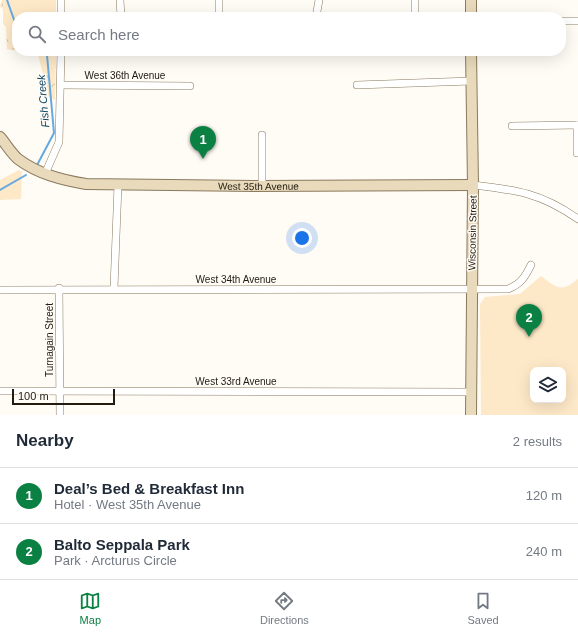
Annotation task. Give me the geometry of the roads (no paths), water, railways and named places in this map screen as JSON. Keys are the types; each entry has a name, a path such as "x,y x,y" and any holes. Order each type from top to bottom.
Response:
{"street":[{"path":"61,0 61,12"},
{"path":"120,0 121,12"},
{"path":"219,0 219,12"},
{"path":"317,12 319,0"},
{"path":"415,0 415,12"},
{"path":"471,0 471,12"},
{"path":"566,21 578,21"},
{"path":"45,174 59,142 61,56"},
{"name":"Wisconsin Street","path":"471,56 473,185 471,290 472,415"},
{"path":"357,85 471,81"},
{"name":"West 36th Avenue","path":"61,85 190,86"},
{"path":"512,126 577,125 577,154"},
{"path":"262,135 262,186"},
{"name":"West 35th Avenue","path":"0,137 18,158 45,174 62,180 86,184 262,186 473,185"},
{"path":"114,288 118,185"},
{"path":"473,185 511,189 532,194 550,201 578,219"},
{"name":"West 34th Avenue","path":"0,290 59,288 508,289 517,286 523,280 532,265"},
{"name":"Turnagain Street","path":"59,288 60,415"},
{"name":"West 33rd Avenue","path":"0,391 471,392"}],"waterway":[{"name":"Fish Creek","path":"7,0 12,14"},
{"name":"Fish Creek","path":"36,167 54,133 47,56"},
{"name":"Fish Creek","path":"0,190 26,175"}],"place":[{"name":"Deal’s Bed & Breakfast Inn","path":"203,159"},
{"name":"Balto Seppala Park","path":"529,337"}]}
